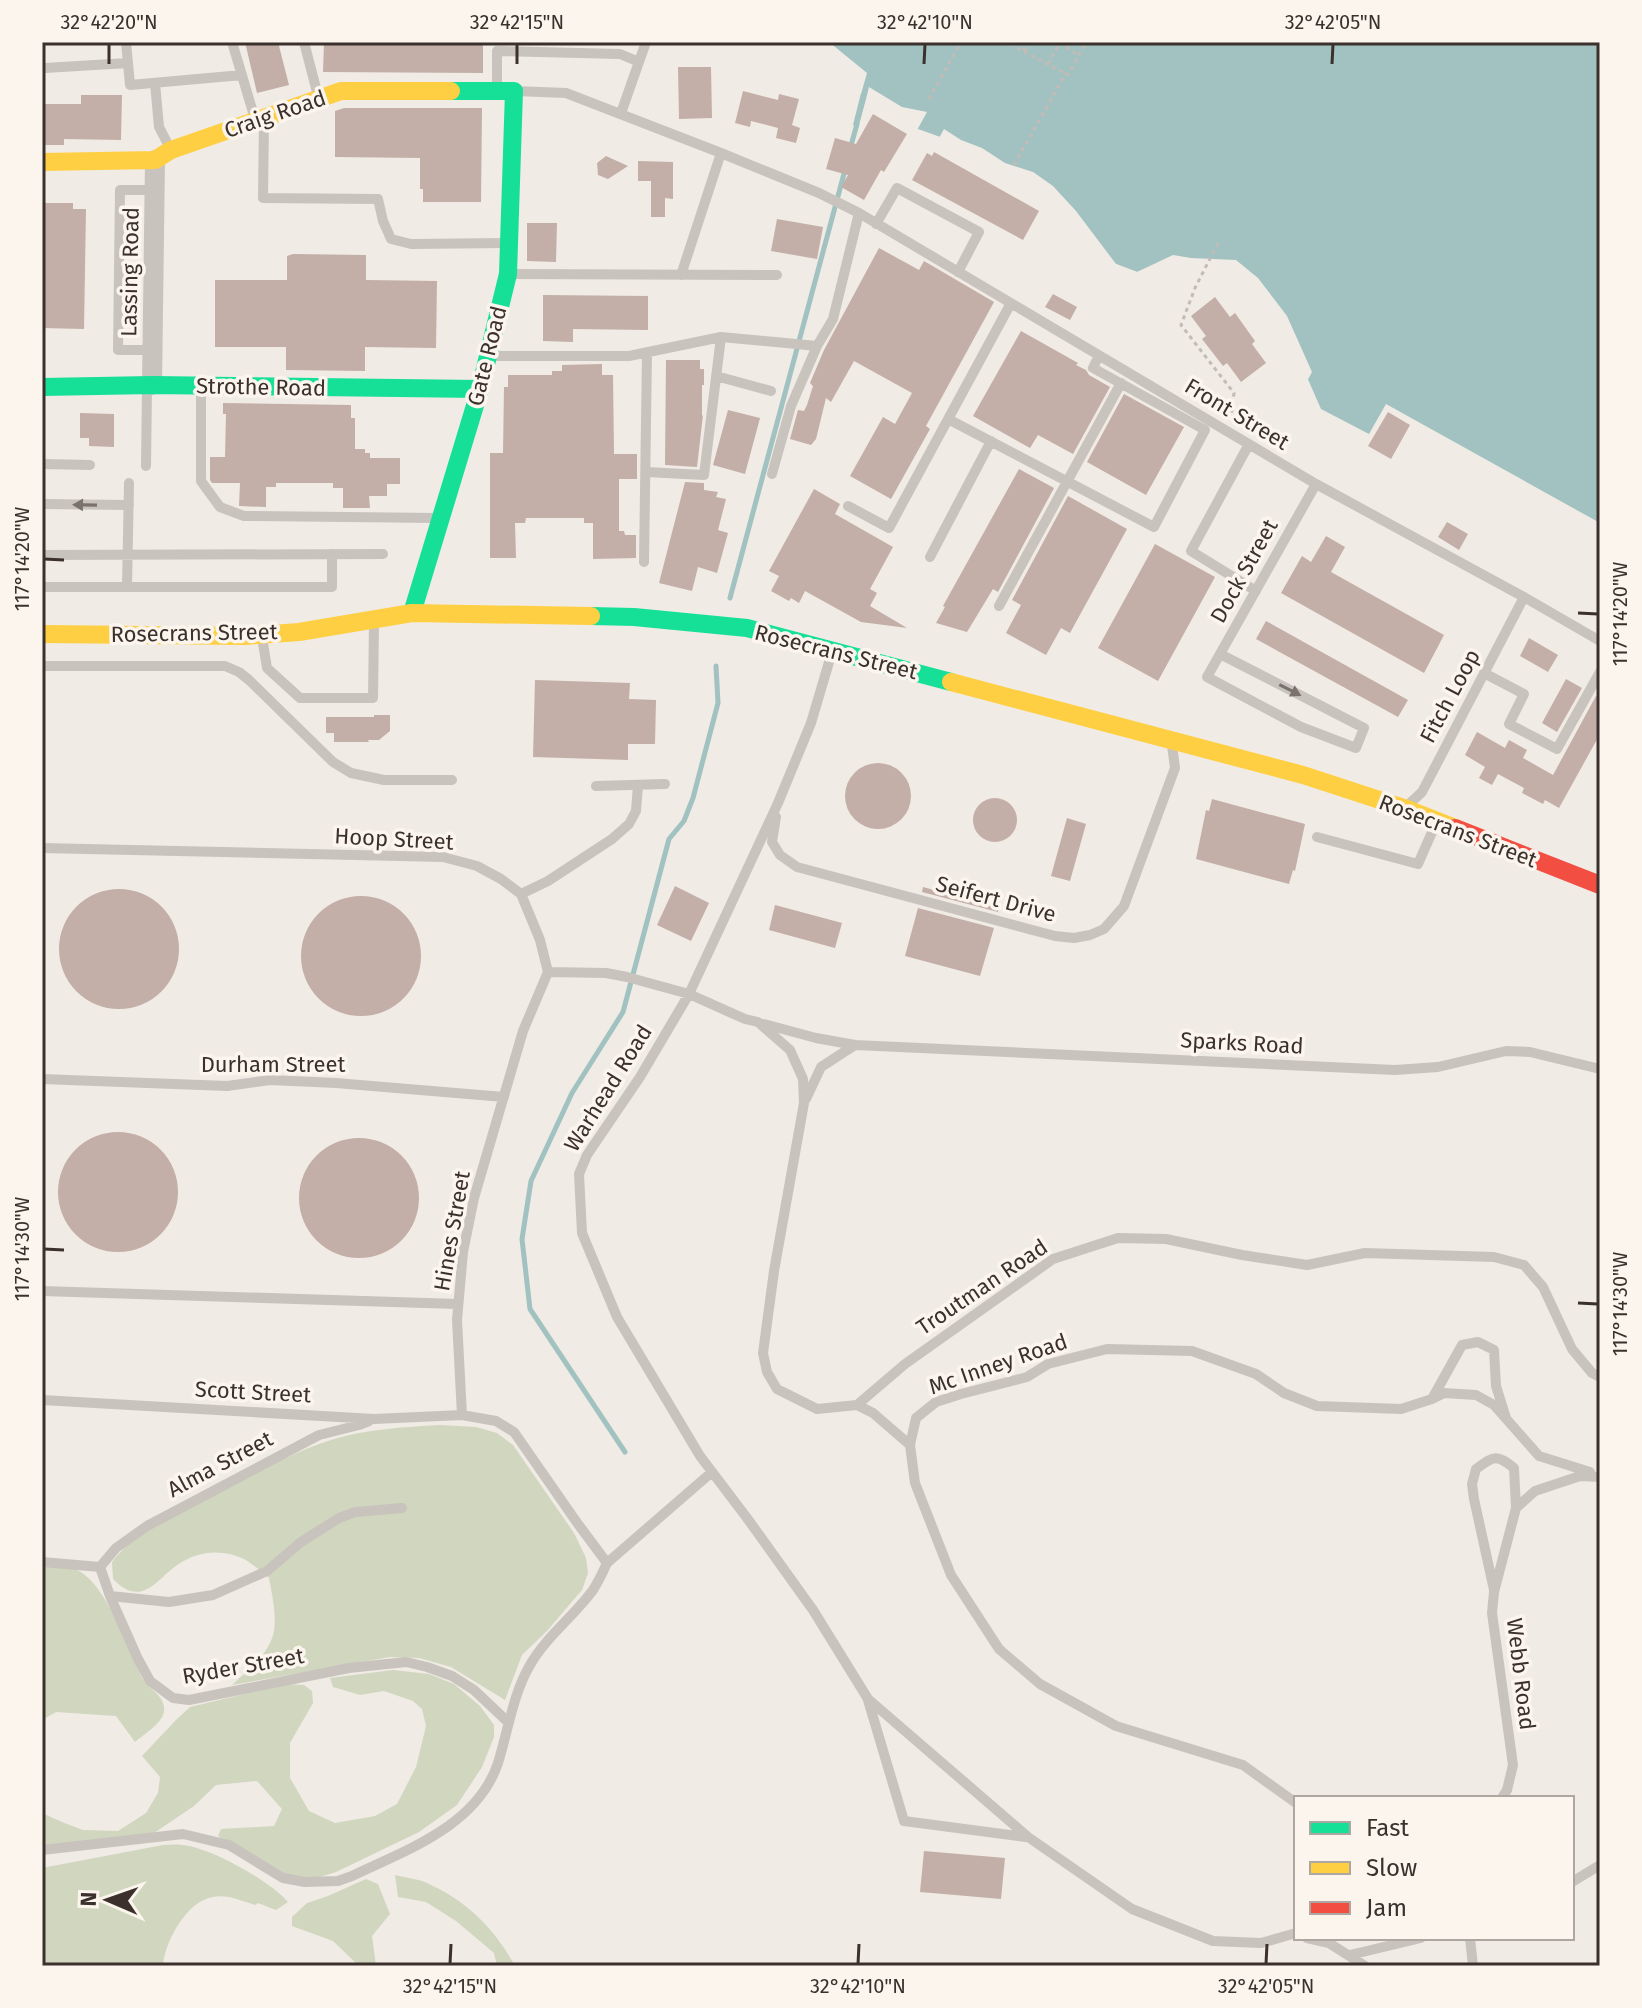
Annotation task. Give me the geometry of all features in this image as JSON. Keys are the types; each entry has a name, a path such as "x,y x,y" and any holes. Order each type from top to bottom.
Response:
{"street":[{"name":"Craig Road","path":"42,162 163,155 341,91 505,91"},
{"name":"Gate Road","path":"412,613 490,356 508,274 505,91"},
{"name":"Lassing Road","path":"149,385 155,190 163,155"},
{"name":"Strothe Road","path":"42,387 149,385 480,389"},
{"name":"Rosecrans Street","path":"42,634 262,635 299,632 412,613 634,617 747,628 1303,775 1404,808 1541,863 1595,880"}],"lane":[{"path":"126,42 130,85 242,75"},
{"path":"232,42 260,119 263,198 378,199 391,239 411,244 509,243"},
{"path":"304,42 318,98"},
{"path":"620,42 620,54"},
{"path":"621,113 646,42"},
{"path":"505,91 497,51 620,54 639,62"},
{"path":"45,68 128,63"},
{"path":"155,83 163,155"},
{"name":"Front Street","path":"505,91 566,93 830,198 1316,484 1600,641"},
{"path":"681,275 721,153"},
{"path":"876,224 897,188 979,232 958,272"},
{"path":"152,350 118,350 120,190 155,190"},
{"path":"772,474 791,406 817,346 833,319 859,213"},
{"path":"508,274 777,275"},
{"path":"848,506 889,528 1011,303"},
{"path":"490,356 629,356 721,337 817,346"},
{"path":"646,472 704,475 721,337"},
{"path":"644,562 647,353"},
{"path":"948,419 1154,527 1205,430 1093,368 1099,355"},
{"path":"716,376 771,391"},
{"path":"999,606 1121,383"},
{"path":"146,466 149,385"},
{"path":"201,387 201,481 220,507 244,516 440,518"},
{"path":"930,557 991,441"},
{"path":"1249,444 1191,551 1256,591"},
{"path":"42,464 90,465"},
{"path":"127,587 129,483"},
{"name":"Dock Street","path":"1220,654 1364,728 1356,748 1301,727 1207,677 1316,484"},
{"path":"42,504 129,505"},
{"path":"42,587 332,587 332,554"},
{"path":"42,555 383,554"},
{"name":"Fitch Loop","path":"1404,808 1422,792 1524,597"},
{"path":"262,635 267,668 300,698 373,698 374,620"},
{"name":"Warhead Road","path":"833,650 811,723 778,803 689,994 640,1077 587,1155 579,1174 582,1233 617,1317 700,1456 813,1610 868,1699"},
{"path":"42,666 225,666 249,680 333,762 351,773 384,780 452,780"},
{"path":"1484,673 1524,694 1509,724 1557,749 1600,672"},
{"name":"Seifert Drive","path":"778,803 772,842 780,855 797,867 1055,936 1074,938 1104,929 1124,906 1175,768 1171,740"},
{"path":"596,786 665,784"},
{"path":"504,1097 523,1031 548,972 540,940 521,894 548,881 612,839 629,824 636,811 638,785"},
{"path":"1317,837 1418,864 1437,821"},
{"name":"Hoop Street","path":"42,848 443,857 477,866 521,894"},
{"path":"548,972 606,973 632,978 689,994 745,1019 855,1045"},
{"path":"758,1022 790,1050 803,1079 804,1103 774,1271 763,1353 767,1372 777,1389 817,1409 857,1405 873,1413 910,1445 915,1483 951,1575 999,1649 1040,1684 1116,1726 1243,1765 1294,1802"},
{"path":"804,1103 821,1067 855,1045"},
{"name":"Sparks Road","path":"855,1045 1395,1070 1438,1067 1506,1051 1530,1052 1600,1069"},
{"name":"Durham Street","path":"42,1079 227,1086 270,1080 504,1097"},
{"name":"Hines Street","path":"462,1415 457,1320 463,1252 474,1198 504,1097"},
{"name":"Troutman Road","path":"857,1405 905,1364 1053,1259 1118,1238 1166,1239 1307,1265 1365,1253 1494,1257 1524,1265 1543,1287 1572,1349 1592,1373 1600,1377"},
{"path":"42,1291 458,1304"},
{"path":"1432,1399 1462,1345 1478,1342 1494,1350 1496,1386 1506,1418 1539,1456 1600,1476"},
{"name":"Mc Inney Road","path":"910,1445 916,1418 936,1402 1027,1377 1048,1364 1107,1349 1192,1351 1256,1374 1284,1393 1317,1406 1401,1409 1444,1393 1476,1395 1494,1405 1506,1418"},
{"name":"Scott Street","path":"44,1401 374,1419 462,1415"},
{"path":"462,1415 496,1421 514,1432 607,1563"},
{"name":"Alma Street","path":"100,1567 116,1548 147,1526 319,1435 374,1419"},
{"name":"Webb Road","path":"1494,1592 1472,1484 1476,1469 1492,1458 1501,1458 1514,1468 1516,1508 1494,1592 1492,1613 1513,1765 1503,1796"},
{"path":"42,1850 183,1834 229,1845 283,1878 305,1882 338,1881 437,1835 470,1808 485,1789 496,1768 520,1686 538,1653 594,1588 607,1563 712,1472"},
{"path":"1516,1508 1535,1491 1580,1476 1600,1476"},
{"path":"110,1596 169,1602 213,1595 267,1571 301,1542 339,1518 355,1512 402,1508"},
{"path":"42,1562 100,1567"},
{"name":"Ryder Street","path":"100,1567 110,1596 150,1681 173,1698 189,1700 349,1668 406,1662 452,1676 474,1690 509,1723"},
{"path":"868,1699 1028,1837 1132,1909 1213,1941 1261,1943 1294,1935"},
{"path":"868,1699 904,1821 1028,1837"},
{"path":"1574,1881 1600,1865"},
{"path":"1316,1940 1329,1943 1365,1966"},
{"path":"1350,1955 1413,1940"},
{"path":"1470,1940 1473,1966"}],"path":[{"path":"929,99 961,42"},
{"path":"1024,51 1029,42"},
{"path":"1010,44 1068,75 1086,42"},
{"path":"1048,64 1060,43 1079,55"},
{"path":"1014,165 1066,73"},
{"path":"1218,243 1195,288 1181,325 1234,393 1232,414 1227,425"}],"green space":[{"path":"440,1425 476,1427 497,1433 513,1445 574,1533 586,1558 588,1573 582,1590 522,1655 505,1700 451,1667 419,1658 390,1657 232,1685 258,1660 272,1639 275,1615 269,1578 244,1559 216,1552 197,1555 180,1563 142,1591 129,1590 113,1579 112,1562 146,1531 286,1458 316,1445 358,1433"},
{"path":"42,1566 70,1568 89,1578 115,1618 141,1676 162,1701 164,1711 160,1720 135,1742 116,1716 56,1712 42,1720"},
{"path":"393,1670 429,1674 454,1684 480,1706 494,1725 494,1737 482,1767 457,1805 419,1832 336,1872 310,1880 290,1877 218,1836 221,1829 274,1826 282,1809 257,1781 216,1785 194,1806 154,1833 42,1855 42,1813 83,1830 118,1831 146,1813 158,1793 160,1777 142,1756 190,1707 286,1684 304,1685 312,1691 313,1703 290,1743 290,1778 309,1811 335,1823 375,1816 397,1804 416,1767 426,1726 422,1709 413,1701 384,1691 360,1695 333,1687 330,1678"},
{"path":"163,1845 194,1847 223,1858 268,1885 288,1902 276,1910 258,1903 255,1905 224,1897 212,1897 198,1903 177,1927 167,1947 163,1966 42,1966 42,1868"},
{"path":"395,1875 427,1883 469,1909 499,1941 515,1966 497,1966 494,1953 456,1921 426,1902 398,1897"},
{"path":"366,1879 378,1884 390,1914 372,1936 376,1966 357,1966 333,1941 292,1926 292,1917 307,1903"}],"water":[{"path":"802,42 1600,42 1600,523 1386,404 1369,434 1321,409 1303,368 1236,273 1177,257 1137,272 1116,264 1062,210 960,144 904,124 865,104 858,128 853,125 863,85"}],"pier":[{"path":"798,42 829,42 867,73 861,94 859,87"},
{"path":"869,87 902,107 927,112 916,132 868,110 866,116 862,115"},
{"path":"944,129 1005,163 1033,172 1053,186 1116,264 1137,272 1173,255 1236,260 1258,278 1287,316 1312,372 1306,383 1234,277 1177,261 1137,276 1114,268 1060,213 958,148 938,140"}],"building":[{"path":"245,42 278,42 289,85 257,93"},
{"path":"324,42 483,42 483,73 323,72"},
{"path":"678,67 711,67 712,118 679,119"},
{"path":"743,91 778,100 779,94 799,99 792,125 800,128 796,143 776,138 778,128 751,121 750,127 735,123"},
{"path":"81,95 122,95 121,140 64,139 64,145 42,145 42,104 81,104"},
{"path":"344,108 482,108 481,202 423,202 420,158 335,157 335,111"},
{"path":"873,114 907,134 864,200 841,187 848,175 826,169 835,138 856,144"},
{"path":"934,152 1039,211 1023,240 912,180 927,153 932,156"},
{"path":"606,156 628,166 608,179 598,175 597,163"},
{"path":"638,161 673,162 673,199 665,198 665,217 651,217 651,181 638,181"},
{"path":"42,203 73,203 73,209 86,209 84,329 42,328"},
{"path":"777,219 823,227 817,259 771,251"},
{"path":"527,223 557,223 556,262 527,261"},
{"path":"879,248 919,270 924,261 994,302 926,426 930,429 891,499 850,476 883,417 895,424 912,393 854,361 831,402 826,398 816,439 811,445 790,439 798,410 804,411 807,405 813,386 810,383 824,350"},
{"path":"366,255 366,280 437,281 436,348 365,347 365,371 286,370 286,347 215,347 215,280 287,280 287,256"},
{"path":"1053,294 1077,307 1070,320 1045,307"},
{"path":"543,295 648,296 648,330 573,329 573,342 543,341"},
{"path":"1215,297 1230,317 1235,313 1266,363 1241,382 1227,363 1223,366 1202,339 1206,336 1191,316"},
{"path":"1021,331 1078,363 1076,365 1089,375 1110,387 1073,454 1038,435 1030,448 973,416"},
{"path":"666,360 700,360 700,369 704,369 697,467 665,465"},
{"path":"602,364 602,375 613,375 614,454 637,454 637,479 619,479 619,531 624,531 625,535 636,535 636,558 593,559 593,523 584,523 584,518 526,518 525,523 515,523 516,558 490,558 490,453 503,453 504,387 508,387 508,375 552,375 552,371 562,371 562,365"},
{"path":"1124,394 1184,427 1146,495 1087,462"},
{"path":"223,403 351,405 351,418 355,418 355,449 365,449 365,453 370,453 370,458 400,458 400,484 387,484 387,496 369,496 370,508 343,508 343,488 333,488 333,483 276,483 276,487 266,487 266,507 239,506 240,483 212,483 210,480 210,457 225,457 226,414 223,414"},
{"path":"728,410 760,418 745,474 713,465"},
{"path":"1388,412 1410,425 1391,459 1368,446"},
{"path":"80,413 114,414 114,447 89,446 89,438 80,438"},
{"path":"1019,469 1054,488 998,592 993,589 967,632 936,623 943,606"},
{"path":"685,482 704,483 704,490 718,492 716,497 726,499 718,530 728,533 717,573 698,567 692,591 659,583"},
{"path":"814,489 840,504 835,514 893,547 870,589 877,593 870,606 907,628 861,622 805,591 799,603 771,591 779,576 769,571"},
{"path":"1068,496 1127,529 1070,633 1061,628 1046,655 1006,633 1021,605 1012,600"},
{"path":"1447,522 1468,534 1459,550 1438,537"},
{"path":"1326,536 1345,547 1331,572 1444,635 1424,673 1281,593 1302,556 1311,562"},
{"path":"1155,544 1215,577 1158,681 1098,648"},
{"path":"1266,621 1408,700 1398,717 1256,639"},
{"path":"1529,638 1558,655 1548,672 1520,656"},
{"path":"1566,679 1582,688 1557,732 1542,723"},
{"path":"535,680 630,683 629,699 656,700 655,744 628,744 628,760 533,757"},
{"path":"1596,696 1600,698 1600,734 1559,808 1522,793 1524,788 1498,774 1492,785 1479,778 1485,767 1465,755 1477,732 1505,748 1509,740 1527,750 1523,758 1553,775"},
{"path":"390,715 390,731 379,740 334,742 334,733 326,733 326,717"},
{"path":"878,763 891,766 901,773 908,783 911,796 908,809 901,819 891,826 878,829 865,826 855,819 848,809 845,796 848,783 855,773 865,766"},
{"path":"995,798 1011,804 1017,820 1011,836 995,842 979,836 973,820 979,804"},
{"path":"1212,799 1305,824 1295,871 1289,884 1196,859 1206,810 1209,811"},
{"path":"1067,818 1086,824 1070,881 1051,876"},
{"path":"675,886 709,903 691,941 657,925"},
{"path":"923,887 999,908 998,912 922,892"},
{"path":"119,889 142,894 161,907 174,926 179,949 174,972 161,991 142,1004 119,1009 96,1004 77,991 64,972 59,949 64,926 77,907 96,894"},
{"path":"361,896 384,901 403,914 416,933 421,956 416,979 403,998 384,1011 361,1016 338,1011 319,998 306,979 301,956 306,933 319,914 338,901"},
{"path":"775,905 842,923 835,948 769,930"},
{"path":"918,908 994,928 980,976 905,956"},
{"path":"118,1132 141,1137 160,1150 173,1169 178,1192 173,1215 160,1234 141,1247 118,1252 95,1247 76,1234 63,1215 58,1192 63,1169 76,1150 95,1137"},
{"path":"359,1138 382,1143 401,1156 414,1175 419,1198 414,1221 401,1240 382,1253 359,1258 336,1253 317,1240 304,1221 299,1198 304,1175 317,1156 336,1143"},
{"path":"924,1851 1005,1858 1001,1899 920,1892"}],"waterway":[{"path":"850,149 857,124"},
{"path":"730,598 845,170"},
{"path":"625,1452 530,1309 522,1239 531,1181 572,1093 623,1012 669,839 684,821 693,798 718,703 716,666"}],"traffic: fast":[{"path":"412,613 480,389 508,274 514,91 451,91"},
{"path":"42,387 152,385 480,389"},
{"path":"591,616 747,628 951,682"}],"traffic: slow":[{"path":"42,162 155,160 171,150 341,91 451,91"},
{"path":"42,634 244,636 299,632 412,613 591,616"},
{"path":"951,682 1303,775 1455,828"}],"traffic: jam":[{"path":"1455,828 1600,885"}]}
